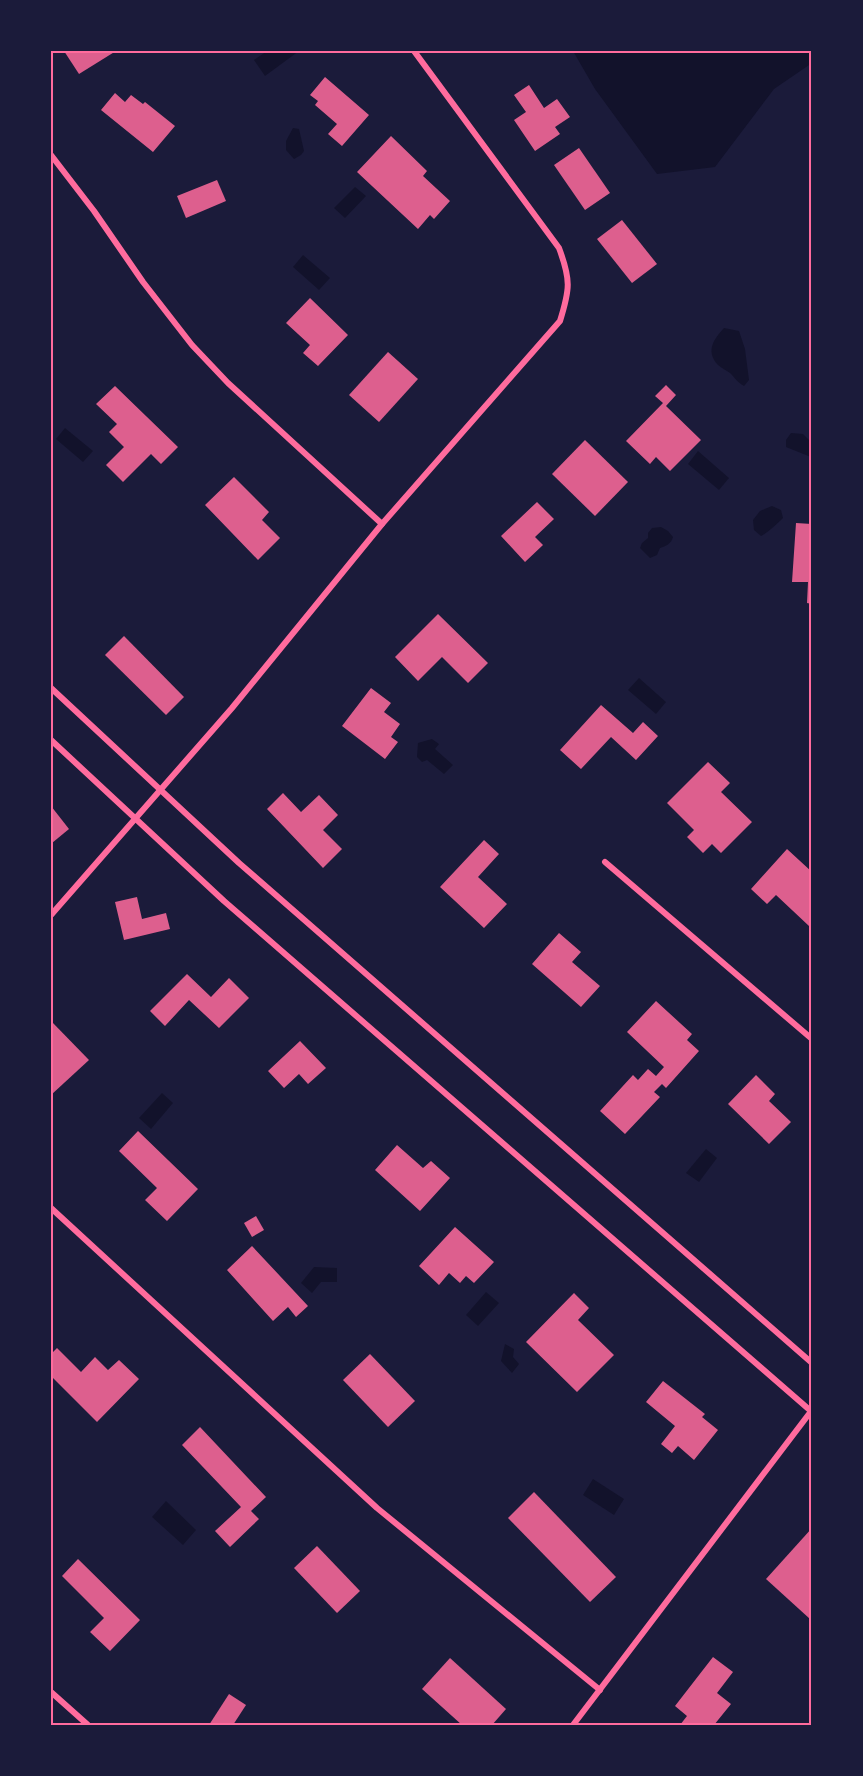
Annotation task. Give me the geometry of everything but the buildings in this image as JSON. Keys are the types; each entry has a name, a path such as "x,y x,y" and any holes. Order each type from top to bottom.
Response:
{"street":[{"path":"51,915 232,708 382,524 560,321 569,285 567,270 559,248 414,51"},
{"path":"51,155 143,282 192,345 228,383 382,524"},
{"path":"51,688 256,878 812,1363"},
{"path":"51,740 233,909 812,1411 573,1725"},
{"path":"605,862 812,1039"},
{"path":"51,1208 377,1508 600,1690"},
{"path":"51,1692 88,1725"}],"shaded area":[{"path":"267,51 299,51 265,76 254,60"},
{"path":"573,51 812,51 812,63 774,89 715,167 657,174 595,89"},
{"path":"293,128 299,129 304,151 294,159 286,150 286,141"},
{"path":"355,187 366,196 345,218 334,208"},
{"path":"303,255 330,278 319,290 293,267"},
{"path":"724,328 739,331 745,349 749,380 744,386 718,365 712,355 712,345"},
{"path":"65,428 93,451 83,462 56,439"},
{"path":"791,433 803,434 812,443 811,457 786,447 786,440"},
{"path":"698,451 729,478 719,490 688,464"},
{"path":"772,506 781,510 783,518 761,536 754,530 753,520 760,511"},
{"path":"661,527 673,537 668,544 660,548 657,555 650,558 640,548 652,528"},
{"path":"639,678 666,702 656,714 628,690"},
{"path":"432,739 439,744 435,749 453,765 444,774 427,760 422,762 417,757 418,743"},
{"path":"162,1093 173,1103 151,1129 139,1118"},
{"path":"706,1149 717,1158 699,1182 686,1173"},
{"path":"314,1267 337,1268 337,1282 321,1282 312,1293 301,1283"},
{"path":"486,1292 499,1303 478,1326 466,1315"},
{"path":"505,1344 514,1349 513,1357 519,1364 512,1373 501,1361"},
{"path":"593,1479 624,1499 614,1515 583,1495"},
{"path":"166,1501 196,1530 183,1545 152,1517"}]}
